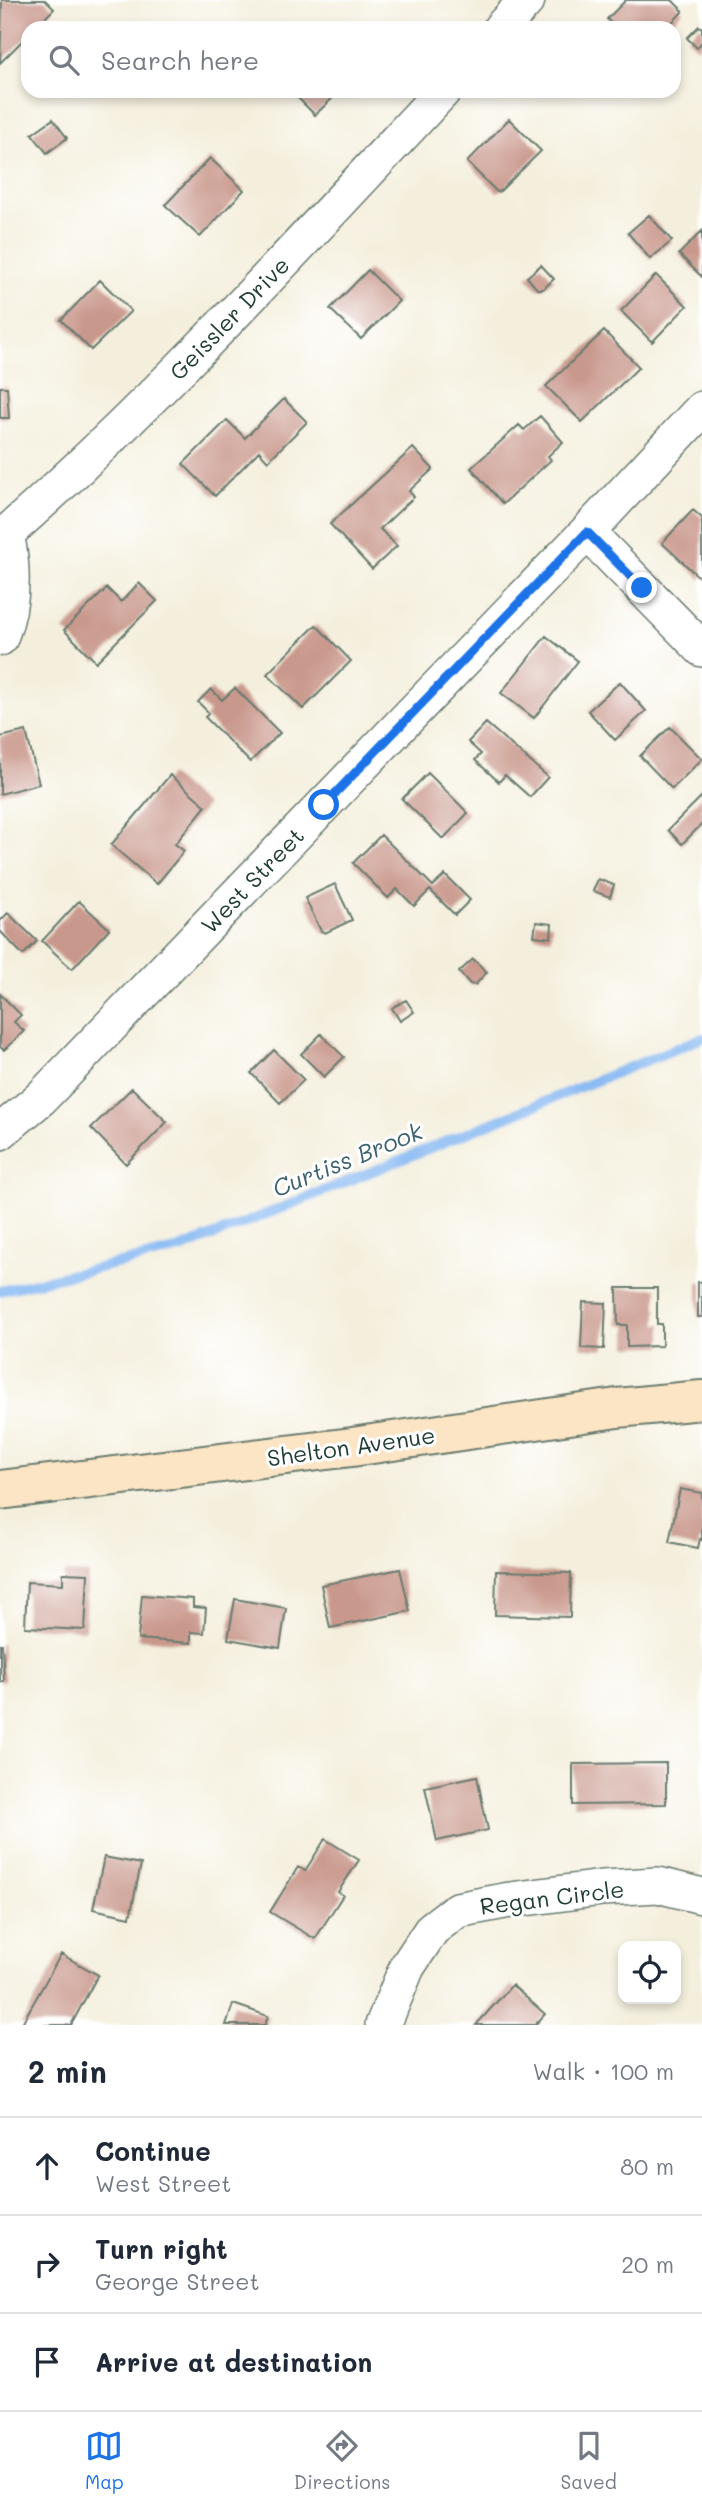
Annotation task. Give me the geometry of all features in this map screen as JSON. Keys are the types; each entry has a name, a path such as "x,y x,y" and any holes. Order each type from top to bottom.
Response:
{"main road":[{"name":"Shelton Avenue","path":"0,1490 352,1447 617,1408 702,1400"}],"street":[{"path":"508,21 527,0"},
{"name":"Geissler Drive","path":"0,638 10,609 12,586 11,559 3,534 78,471 248,301 436,98"},
{"name":"West Street","path":"0,1132 41,1098 587,532 702,409"},
{"path":"587,532 702,649"},
{"name":"Regan Circle","path":"383,2025 413,1957 432,1929 457,1910 602,1888 658,1885 702,1896"}],"building":[{"path":"2,0 45,0 54,9 42,21 21,21 21,42 0,63"},
{"path":"626,0 672,0 683,11 674,21 607,19"},
{"path":"699,26 702,28 702,42 697,48 687,38"},
{"path":"298,98 333,98 315,115"},
{"path":"53,119 67,138 47,153 32,134"},
{"path":"509,119 541,151 497,192 467,162"},
{"path":"210,158 244,190 200,237 165,205"},
{"path":"649,215 672,241 650,259 628,233"},
{"path":"702,231 702,277 679,254"},
{"path":"541,265 554,279 543,289 537,289 527,277"},
{"path":"368,270 399,301 361,339 330,309"},
{"path":"656,275 687,306 652,342 621,311"},
{"path":"100,280 131,311 91,350 61,320"},
{"path":"604,331 639,367 582,422 546,386"},
{"path":"0,387 7,387 9,418 0,418"},
{"path":"284,399 307,422 268,461 259,451 215,496 183,464 227,420 245,438"},
{"path":"540,416 563,442 548,456 551,460 503,504 471,468 519,425 524,430"},
{"path":"413,448 433,469 409,491 414,497 380,529 397,546 372,569 330,524"},
{"path":"693,510 702,518 702,580 662,543"},
{"path":"139,583 157,601 96,662 64,630 107,588 121,602"},
{"path":"316,625 351,661 303,709 267,674"},
{"path":"546,636 578,661 534,718 501,693"},
{"path":"620,682 646,711 615,740 588,711"},
{"path":"235,688 280,733 250,762 205,717 209,713 198,702 211,689 222,700"},
{"path":"486,723 548,777 530,797 505,775 499,782 475,760 481,754 468,742"},
{"path":"670,727 702,759 672,789 640,756"},
{"path":"26,731 39,784 0,794 0,737"},
{"path":"428,773 468,813 443,839 402,799"},
{"path":"170,775 206,806 175,844 184,851 157,884 111,845"},
{"path":"702,796 702,824 682,844 668,830"},
{"path":"381,835 433,886 445,875 470,900 455,915 430,890 414,906 397,889 388,898 353,863"},
{"path":"598,879 614,885 610,897 593,891"},
{"path":"335,884 352,920 325,933 321,931 305,898"},
{"path":"79,901 109,929 72,969 42,941"},
{"path":"8,913 37,941 23,955 0,931 0,921"},
{"path":"536,922 552,924 551,938 534,936"},
{"path":"473,959 487,972 475,985 470,984 459,972"},
{"path":"0,994 21,1015 14,1022 24,1031 4,1050 0,1047"},
{"path":"406,1000 414,1012 400,1021 392,1008"},
{"path":"321,1034 344,1057 324,1077 301,1054"},
{"path":"274,1050 304,1080 280,1103 251,1073"},
{"path":"132,1088 167,1122 126,1164 91,1128"},
{"path":"698,1282 702,1282 702,1317 698,1317"},
{"path":"617,1288 657,1288 657,1324 662,1324 662,1346 627,1347 627,1325 618,1325"},
{"path":"583,1302 606,1303 604,1349 581,1348"},
{"path":"680,1489 702,1493 702,1540 700,1539 698,1548 669,1542"},
{"path":"400,1569 410,1611 330,1628 321,1585"},
{"path":"496,1571 571,1573 570,1617 495,1615"},
{"path":"63,1573 88,1574 85,1630 25,1627 27,1582 63,1584"},
{"path":"142,1595 193,1599 193,1607 206,1608 204,1633 191,1632 191,1643 138,1639"},
{"path":"235,1599 286,1608 280,1648 228,1639"},
{"path":"0,1644 4,1681 0,1682"},
{"path":"666,1763 666,1804 573,1805 573,1764"},
{"path":"477,1776 488,1830 437,1841 425,1787"},
{"path":"325,1839 359,1860 338,1892 343,1895 315,1939 270,1912 298,1867 305,1871"},
{"path":"104,1857 141,1864 130,1917 93,1909"},
{"path":"61,1954 98,1975 71,2025 21,2025"},
{"path":"512,1985 545,2014 535,2025 476,2025"},
{"path":"233,2004 268,2016 265,2025 226,2025"}],"waterway":[{"name":"Curtiss Brook","path":"0,1291 180,1249 702,1038"}],"route":[{"path":"324,805 587,532 642,588"}]}
